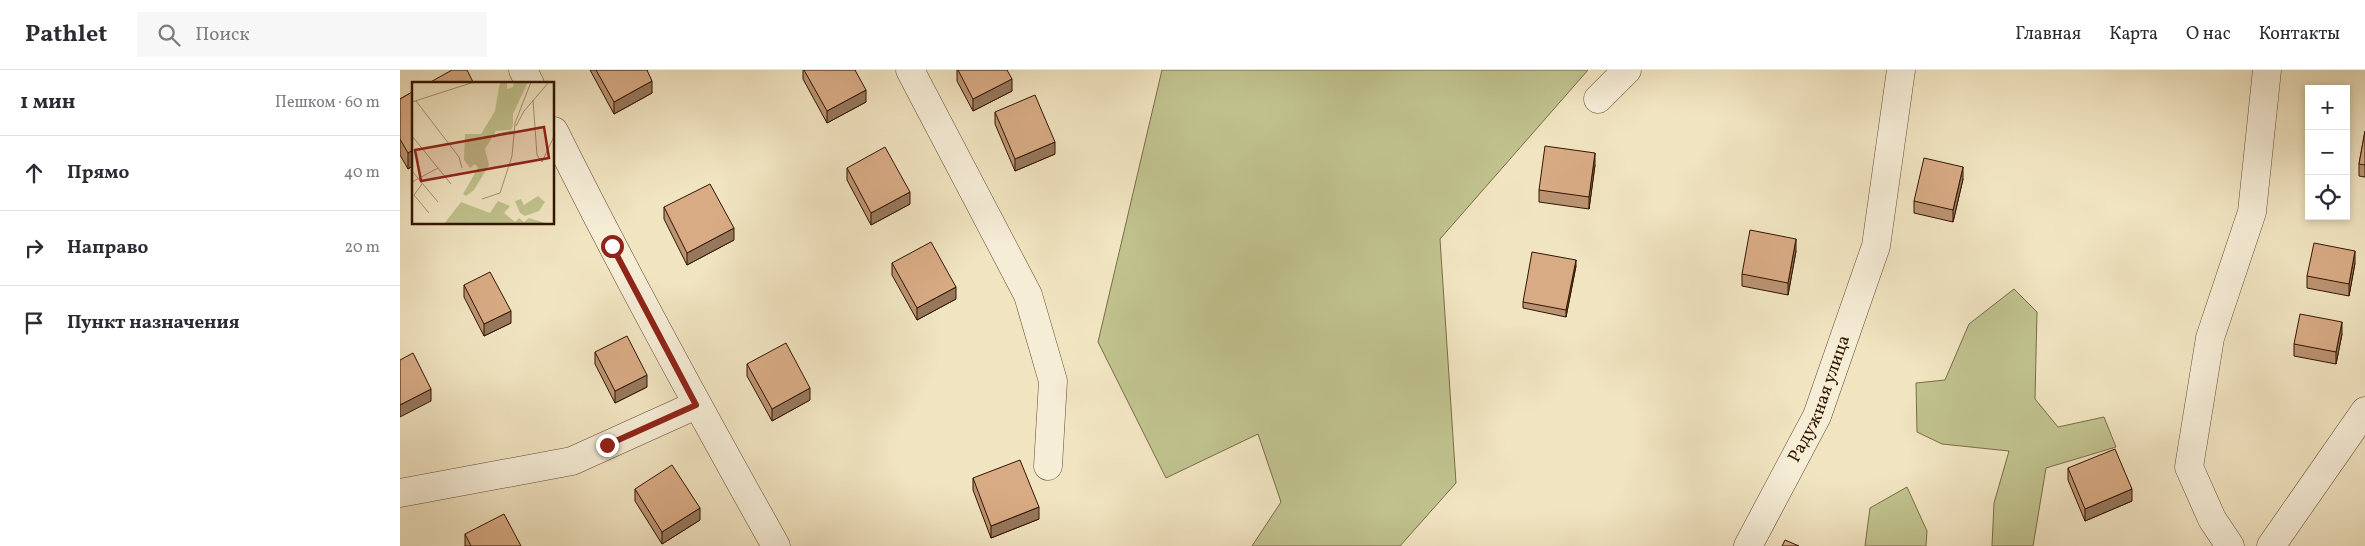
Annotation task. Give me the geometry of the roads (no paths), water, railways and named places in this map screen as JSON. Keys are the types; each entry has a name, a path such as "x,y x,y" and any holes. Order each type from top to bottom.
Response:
{"street":[{"path":"524,70 529,82"},
{"path":"910,70 1028,295 1053,381 1048,466"},
{"path":"1598,98 1627,70"},
{"name":"Радужная улица","path":"1748,546 1817,416 1876,246 1901,70"},
{"path":"2230,546 2212,520 2189,466 2210,338 2252,212 2267,70"},
{"path":"555,133 696,405 776,546"},
{"path":"400,493 572,461 696,405"},
{"path":"2271,546 2365,411"}]}
